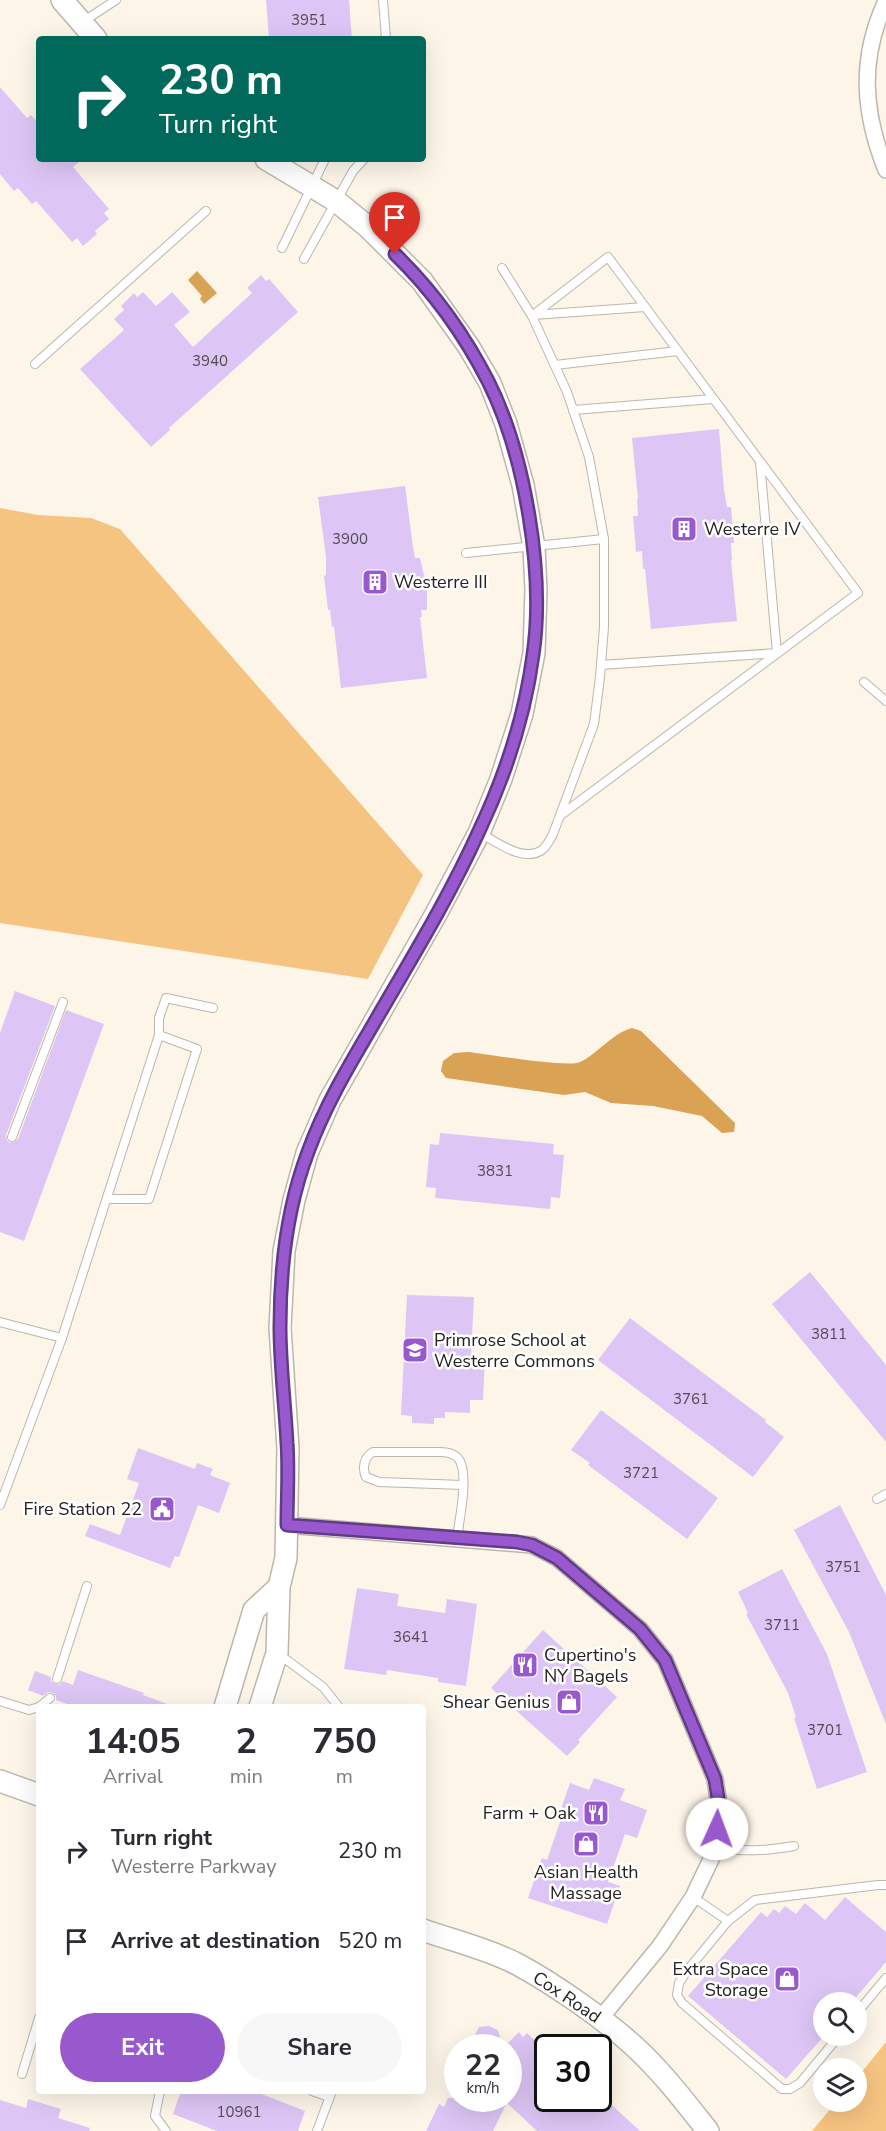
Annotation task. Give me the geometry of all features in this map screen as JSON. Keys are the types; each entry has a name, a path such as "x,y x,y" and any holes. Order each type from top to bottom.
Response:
{"street":[{"path":"62,0 80,24 93,36"},
{"path":"886,1 871,46 867,93 876,143 886,170"},
{"path":"261,1704 277,1653 279,1587 286,1558 288,1448 280,1328 284,1251 294,1200 307,1153 330,1100 436,914 479,832 501,779 522,714 534,653 536,590 534,547 523,485 506,424 489,383 469,347 422,281 368,227 336,201 271,162"},
{"path":"287,1525 532,1545 557,1558 640,1629 665,1660 715,1779 720,1811 715,1847 693,1897 660,1946 600,2019"},
{"path":"226,1704 255,1610 279,1587"},
{"path":"0,1781 36,1795"},
{"name":"Cox Road","path":"426,1931 517,1964 600,2019 636,2048 671,2085 708,2131"}],"lane":[{"path":"80,24 116,0"},
{"path":"383,0 386,36"},
{"path":"282,248 324,162"},
{"path":"304,259 353,171 361,162"},
{"path":"35,364 206,211"},
{"path":"532,316 608,257 858,593 561,815"},
{"path":"479,832 516,852 533,854 544,849 561,815 594,724 604,627 604,539 589,457 555,365 532,316 502,268"},
{"path":"532,316 645,307"},
{"path":"555,365 678,351"},
{"path":"573,410 713,399"},
{"path":"760,462 777,654"},
{"path":"466,553 604,539"},
{"path":"601,665 777,654"},
{"path":"864,682 886,702"},
{"path":"0,1505 62,1338 108,1199 159,1035 159,1018 166,998 213,1008"},
{"path":"12,1137 63,1002"},
{"path":"108,1199 149,1199 197,1049 159,1035"},
{"path":"0,1322 62,1338"},
{"path":"457,1538 463,1485 461,1463 451,1453 373,1452 366,1458 364,1466 366,1477 378,1482 463,1485"},
{"path":"877,1499 886,1494"},
{"path":"57,1679 87,1586"},
{"path":"277,1653 323,1687 337,1704"},
{"path":"43,1704 50,1698"},
{"path":"0,1701 29,1710 36,1708"},
{"path":"715,1847 760,1852 794,1846"},
{"path":"831,2046 800,2083 790,2089 782,2089 682,2003 677,1995 679,1983 729,1921 755,1900 886,1885"},
{"path":"693,1897 729,1921"},
{"path":"867,2001 886,1978"},
{"path":"22,2074 36,2028"},
{"path":"160,2094 156,2116 166,2131"},
{"path":"316,2131 331,2094"}],"shaded area":[{"path":"197,271 217,293 204,304 200,299 202,296 188,280"},
{"path":"0,508 38,515 91,518 120,529 423,875 368,979 0,923"},
{"path":"632,1028 641,1031 735,1123 734,1132 722,1133 702,1116 653,1106 611,1103 585,1092 564,1095 446,1078 441,1071 443,1061 454,1053 468,1052 544,1062 580,1062 618,1035"},
{"path":"886,2042 886,2131 812,2131 828,2112 867,2112 867,2066"}],"building":[{"path":"266,0 349,0 352,36 269,36"},
{"path":"0,87 27,118 31,115 36,121 36,162 79,162 73,167 109,209 104,213 109,219 83,246 77,238 72,242 36,201 32,204 18,188 14,191 0,174"},
{"path":"261,275 266,281 269,279 298,312 169,428 170,430 151,447 80,369 124,330 114,319 124,310 121,306 134,293 137,297 143,292 156,306 172,292 190,312 174,325 193,347 252,293 247,288"},
{"name":"Westerre IV","path":"719,429 724,490 727,507 731,507 734,543 731,543 731,560 737,621 651,629 642,551 636,552 633,516 638,516 638,499 632,438"},
{"name":"Westerre III","path":"405,486 415,558 420,558 427,588 427,610 421,610 422,617 420,617 427,678 341,688 334,627 332,627 330,610 328,610 324,576 326,575 326,557 318,497"},
{"path":"15,991 55,1006 6,1135 10,1143 18,1139 66,1010 104,1024 24,1241 0,1232 0,1033"},
{"path":"440,1133 554,1144 553,1154 564,1155 560,1198 551,1197 550,1209 435,1198 436,1188 426,1187 430,1144 439,1145"},
{"path":"810,1272 886,1365 886,1442 772,1304"},
{"path":"407,1295 474,1297 471,1357 485,1357 483,1400 470,1400 470,1413 445,1412 445,1418 434,1418 434,1424 412,1423 412,1416 401,1415"},
{"path":"630,1318 766,1420 765,1422 784,1437 753,1477 598,1360"},
{"path":"601,1410 718,1498 687,1539 571,1450"},
{"name":"Fire Station 22","path":"138,1448 195,1469 197,1463 213,1469 210,1475 230,1483 219,1513 198,1505 179,1557 175,1556 170,1568 85,1536 90,1524 120,1535 139,1483 127,1479"},
{"path":"840,1505 886,1595 886,1724 849,1632 794,1530"},
{"path":"782,1569 827,1654 867,1772 817,1789 788,1693 746,1614 748,1613 738,1592"},
{"path":"357,1588 399,1594 397,1606 445,1613 447,1599 477,1604 466,1686 438,1682 438,1678 387,1670 386,1675 344,1669"},
{"path":"543,1630 617,1697 578,1740 580,1742 567,1756 491,1688"},
{"path":"78,1670 144,1693 143,1695 167,1704 67,1704 56,1700 53,1693 48,1692 43,1696 28,1690 35,1671 51,1677 51,1681 55,1684 59,1685 63,1681 73,1685"},
{"path":"594,1778 625,1789 620,1800 647,1810 637,1838 625,1834 608,1882 620,1886 607,1924 528,1898 542,1858 547,1860 563,1813 560,1812 570,1783 589,1790"},
{"name":"Extra Space Storage","path":"845,1897 886,1932 886,1962 860,1992 813,1992 813,2046 815,2046 786,2079 688,1996 761,1912 767,1917 774,1909 779,1913 785,1906 796,1914 805,1903 825,1920"},
{"path":"489,2026 498,2030 499,2034 475,2034 479,2027"},
{"path":"527,2033 534,2040 534,2112 612,2112 612,2105 640,2131 537,2131 517,2112 522,2112 522,2036"},
{"path":"180,2094 262,2094 305,2111 298,2131 217,2131 173,2114"},
{"path":"28,2099 61,2109 58,2118 90,2128 89,2131 0,2131 0,2100 26,2108"},
{"path":"439,2104 444,2107 444,2112 502,2112 493,2131 426,2131"}],"place":[{"name":"Westerre IV","path":"684,529"},
{"name":"Westerre III","path":"375,582"},
{"name":"Primrose School at Westerre Commons","path":"415,1350"},
{"name":"Fire Station 22","path":"162,1509"},
{"name":"Cupertino's NY Bagels","path":"525,1665"},
{"name":"Shear Genius","path":"569,1702"},
{"name":"Farm + Oak","path":"596,1813"},
{"name":"Asian Health Massage","path":"586,1844"},
{"name":"Extra Space Storage","path":"787,1979"}],"route":[{"path":"395,254 422,281 469,347 489,383 506,424 523,485 534,547 536,590 534,653 522,714 501,779 479,832 436,914 330,1100 307,1153 294,1200 284,1251 280,1328 288,1448 287,1525 381,1534 517,1542 532,1545 557,1558 640,1629 665,1660 715,1779 720,1811 717,1829"}]}
